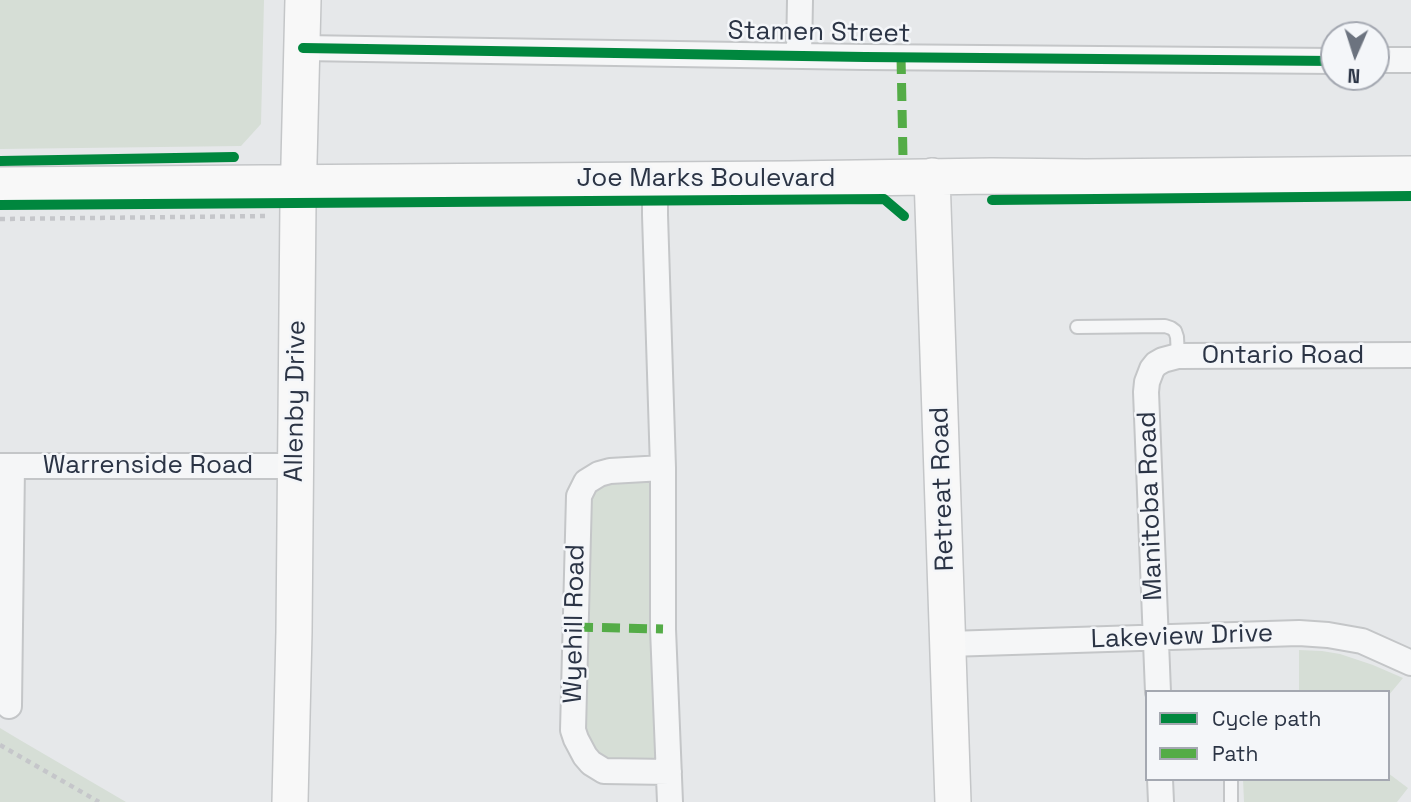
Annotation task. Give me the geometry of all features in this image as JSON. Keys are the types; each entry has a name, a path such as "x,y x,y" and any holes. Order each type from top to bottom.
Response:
{"main road":[{"name":"Allenby Drive","path":"290,802 303,0"},
{"name":"Joe Marks Boulevard","path":"0,185 1411,174"},
{"name":"Retreat Road","path":"932,176 953,802"}],"street":[{"path":"799,55 800,0"},
{"name":"Stamen Street","path":"303,48 1320,61"},
{"path":"1390,60 1411,60"},
{"path":"655,180 663,468 663,629 670,802"},
{"name":"Ontario Road","path":"1167,360 1411,355"},
{"name":"Manitoba Road","path":"1158,690 1146,392 1149,375 1167,360"},
{"path":"6,466 9,706"},
{"name":"Warrenside Road","path":"6,466 295,466"},
{"name":"Wyehill Road","path":"663,468 599,474 586,482 579,496 573,730 585,756 600,769 608,772 669,772"},
{"name":"Lakeview Drive","path":"948,644 1299,633 1362,641 1411,663"},
{"path":"1160,781 1161,802"}],"lane":[{"path":"1077,327 1171,328 1177,337 1167,360"},
{"path":"1231,781 1231,802"}],"path":[{"path":"0,219 274,216"},
{"path":"0,745 99,802"}],"shaded area":[{"path":"0,0 264,0 261,124 241,146 0,149"},
{"path":"660,462 666,771 587,755 575,627 587,476"},
{"path":"1299,650 1340,654 1403,678 1390,694 1390,690 1299,690"},
{"path":"0,728 20,740 126,802 0,802"},
{"path":"1390,774 1408,788 1397,802 1244,802 1243,781 1390,781"}],"marked path":[{"path":"901,56 903,157"},
{"path":"575,627 663,629"}],"cycle path":[{"path":"303,48 1320,61"},
{"path":"0,161 234,157"},
{"path":"992,200 1411,196"},
{"path":"0,205 884,199 904,216"}]}
